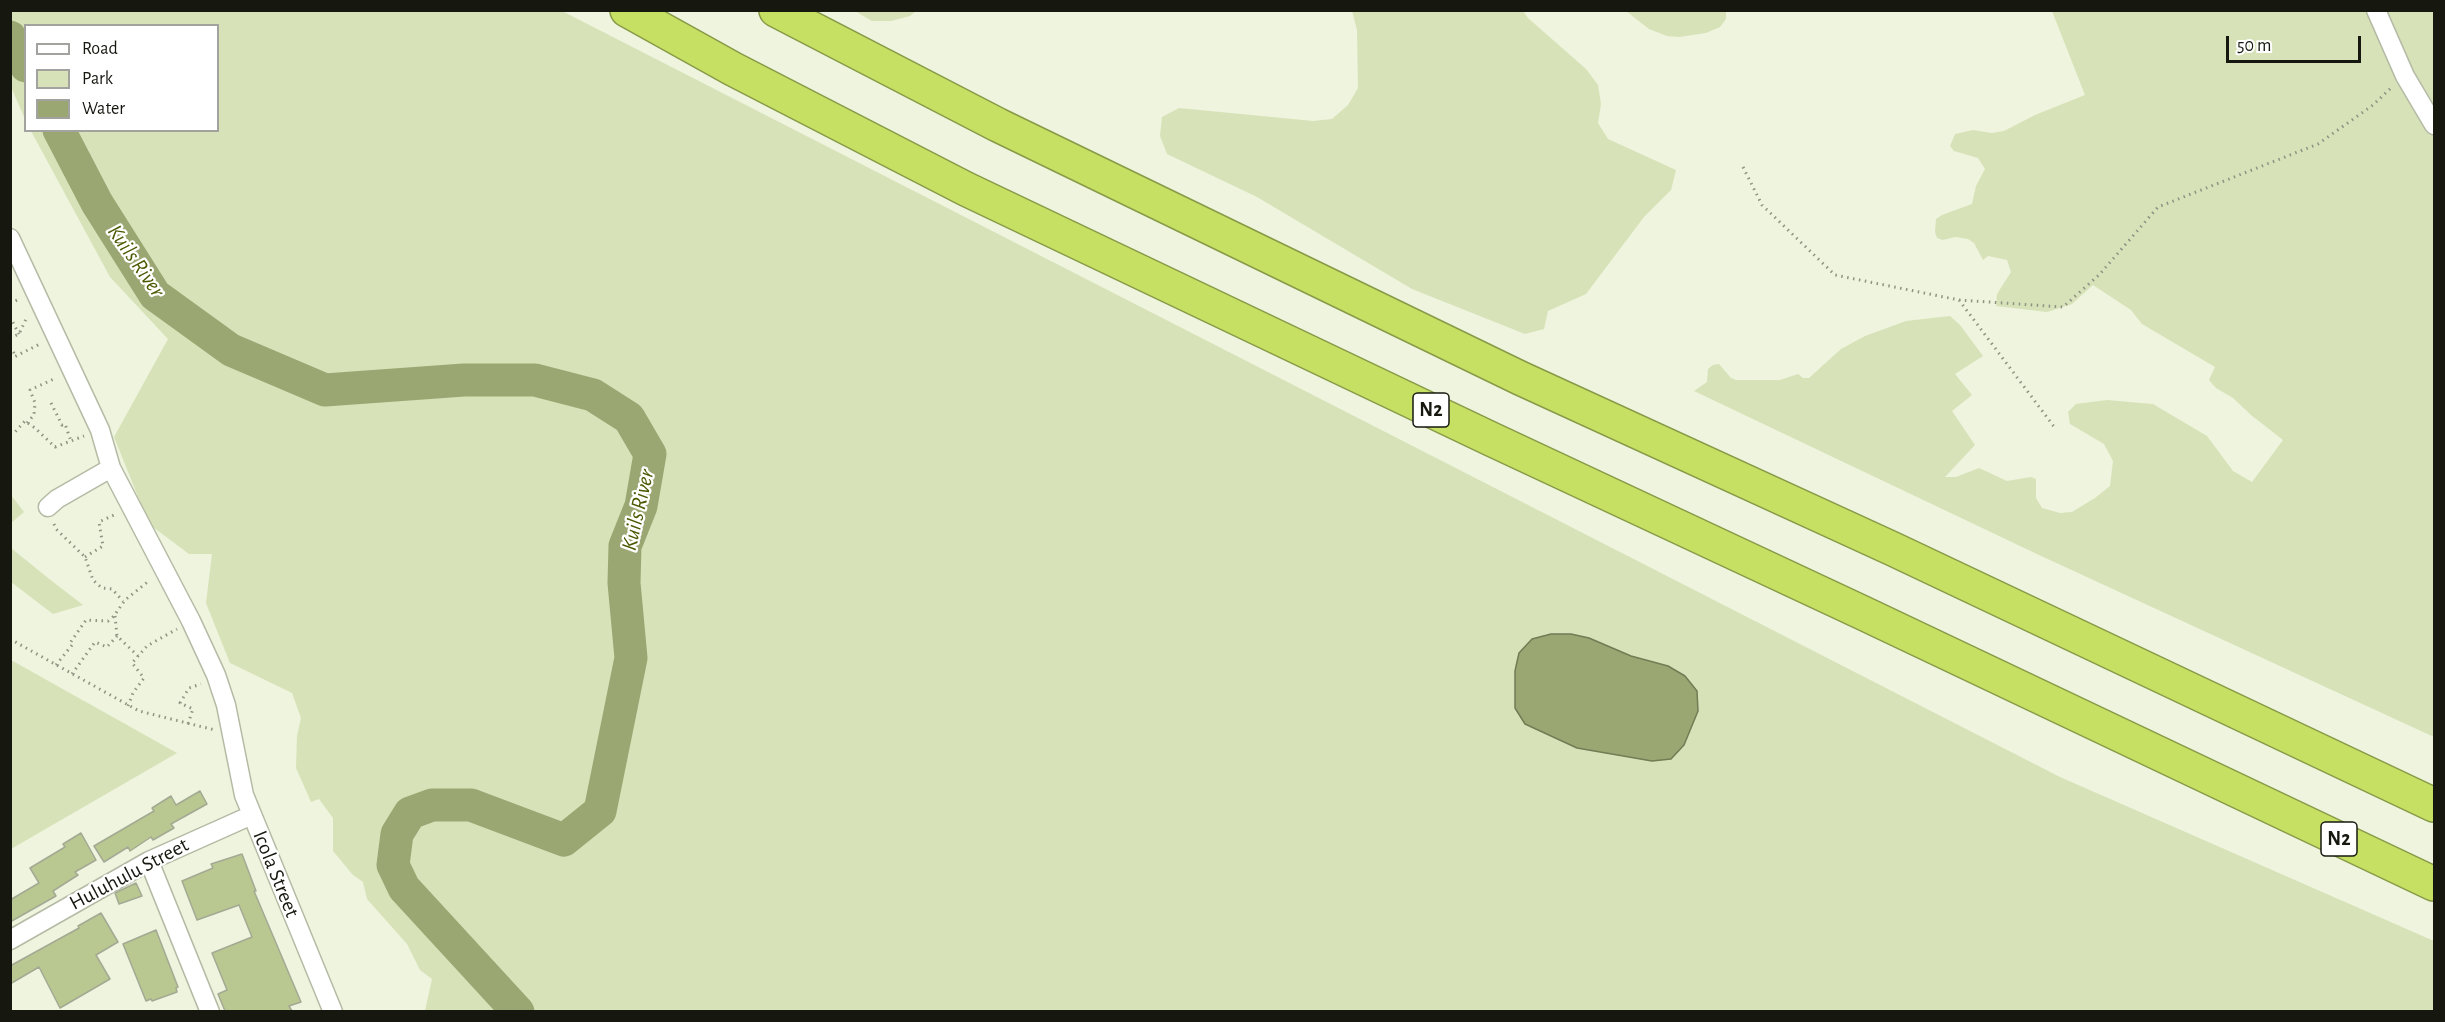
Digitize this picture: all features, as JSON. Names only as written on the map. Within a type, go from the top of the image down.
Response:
[{"type":"highway","name":"N2","points":[[627,10],[733,69],[966,189],[2434,884]]},
{"type":"highway","points":[[776,10],[998,125],[1520,378],[1893,549],[2434,806]]},
{"type":"highway","points":[[2270,728],[2434,791]]},
{"type":"highway","points":[[2243,794],[2298,835],[2434,903]]},
{"type":"street","points":[[2376,10],[2405,76],[2434,125]]},
{"type":"street","name":"Icola Street","points":[[10,238],[100,430],[111,468],[191,621],[216,675],[226,705],[244,795],[333,1011]]},
{"type":"street","points":[[48,507],[57,499],[111,468]]},
{"type":"street","name":"Huluhulu Street","points":[[10,940],[149,861],[252,815]]},
{"type":"street","points":[[149,861],[210,1011]]},
{"type":"path","points":[[1743,167],[1762,206],[1835,275],[1959,300],[2063,307],[2099,275],[2158,207],[2318,144],[2373,105],[2405,76]]},
{"type":"path","points":[[1959,300],[2055,428]]},
{"type":"path","points":[[10,338],[19,334],[27,317],[45,310]]},
{"type":"path","points":[[10,317],[19,334]]},
{"type":"path","points":[[10,359],[57,336]]},
{"type":"path","points":[[10,347],[16,356]]},
{"type":"path","points":[[10,430],[15,432],[34,415],[34,403],[30,390],[44,385],[71,366]]},
{"type":"path","points":[[51,403],[62,425],[65,424],[71,441]]},
{"type":"path","points":[[27,423],[55,447],[100,430]]},
{"type":"path","points":[[48,507],[56,529],[85,557],[93,580],[102,588],[112,589],[123,601]]},
{"type":"path","points":[[85,557],[104,546],[99,522],[132,508]]},
{"type":"path","points":[[56,665],[72,645],[70,643],[86,620],[108,621],[123,601],[164,571]]},
{"type":"path","points":[[114,616],[117,636],[138,656]]},
{"type":"path","points":[[128,706],[133,693],[144,678],[132,663],[147,646],[191,621]]},
{"type":"path","points":[[72,674],[95,642],[108,647],[117,636]]},
{"type":"path","points":[[10,639],[128,706],[151,715],[231,732]]},
{"type":"path","points":[[188,724],[193,709],[180,703],[186,692],[216,675]]},
{"type":"green space","points":[[10,11],[562,11],[2060,777],[2434,941],[2434,1011],[425,1011],[432,979],[420,970],[407,944],[367,899],[363,882],[353,875],[333,851],[333,818],[319,799],[311,802],[296,768],[297,736],[301,718],[292,693],[230,663],[206,603],[212,554],[189,554],[149,524],[114,437],[168,339],[110,277],[32,132],[219,132],[219,24],[24,24],[24,117],[11,87]],"holes":[[[1551,634],[1571,634],[1589,638],[1631,656],[1668,666],[1685,676],[1515,671],[1519,653],[1532,639]]]},
{"type":"green space","points":[[855,11],[916,11],[910,16],[891,21],[872,21]]},
{"type":"green space","points":[[1352,11],[1523,11],[1586,69],[1598,85],[1601,104],[1598,123],[1608,139],[1676,170],[1671,190],[1644,217],[1586,294],[1548,311],[1544,329],[1525,334],[1412,289],[1257,197],[1167,154],[1160,136],[1162,117],[1179,108],[1313,121],[1332,119],[1348,105],[1358,88],[1357,30]]},
{"type":"green space","points":[[1626,11],[1726,11],[1726,19],[1720,27],[1706,33],[1679,37],[1667,36],[1649,29]]},
{"type":"green space","points":[[2052,11],[2434,11],[2434,737],[2039,555],[1694,391],[1707,382],[1708,369],[1719,364],[1731,378],[1736,380],[1780,380],[1798,374],[1803,378],[1809,378],[1841,349],[1865,336],[1906,321],[1950,316],[1960,325],[1983,356],[1955,374],[1972,395],[1952,411],[1975,445],[1945,477],[1956,477],[1979,468],[2007,481],[2031,477],[2036,479],[2036,498],[2042,508],[2060,513],[2072,512],[2110,486],[2113,461],[2104,444],[2070,424],[2068,412],[2076,404],[2107,400],[2153,404],[2207,436],[2233,471],[2252,482],[2283,440],[2233,398],[2216,388],[2209,380],[2215,367],[2142,324],[2131,310],[2093,285],[2072,304],[2047,312],[1996,306],[1997,294],[2011,272],[2007,260],[1988,256],[1983,260],[1974,243],[1968,239],[1955,237],[1943,240],[1937,238],[1936,219],[1972,204],[1976,186],[1985,169],[1978,158],[1954,151],[1950,146],[1955,134],[1973,130],[1992,133],[2004,131],[2035,115],[2085,95]]},
{"type":"green space","points":[[11,495],[24,512],[10,523]]},
{"type":"green space","points":[[11,548],[83,605],[53,614],[11,582]]},
{"type":"green space","points":[[11,660],[177,753],[11,849]]},
{"type":"water","points":[[1551,634],[1571,634],[1589,638],[1631,656],[1668,666],[1685,676],[1697,691],[1698,711],[1684,745],[1671,759],[1652,761],[1577,748],[1525,724],[1515,708],[1515,671],[1519,653],[1532,639]]},
{"type":"building","points":[[200,791],[207,804],[171,824],[174,828],[153,840],[151,837],[130,851],[128,847],[104,862],[94,846],[154,811],[152,808],[171,796],[176,805]]},
{"type":"building","points":[[81,833],[96,860],[75,872],[78,875],[53,891],[56,896],[10,922],[10,900],[39,883],[30,868],[65,847],[63,844]]},
{"type":"building","points":[[242,854],[256,891],[254,891],[301,1002],[289,1006],[292,1011],[225,1011],[218,994],[227,990],[212,953],[252,937],[239,905],[197,920],[182,881],[213,868],[211,864]]},
{"type":"building","points":[[136,883],[142,896],[119,904],[115,893]]},
{"type":"building","points":[[101,913],[118,942],[96,955],[110,979],[60,1008],[39,967],[10,984],[10,966],[79,928],[78,926]]},
{"type":"building","points":[[156,930],[178,987],[177,992],[146,1001],[123,944]]},
{"type":"waterway","name":"Kuils River","points":[[10,37],[24,62]]},
{"type":"waterway","name":"Kuils River","points":[[60,132],[97,203],[155,295],[231,350],[325,390],[464,380],[535,380],[593,395],[629,418],[650,454],[641,506],[625,546],[624,583],[631,658],[600,811],[564,840],[471,805],[432,805],[410,813],[397,834],[393,865],[404,888],[518,1012]]}]
